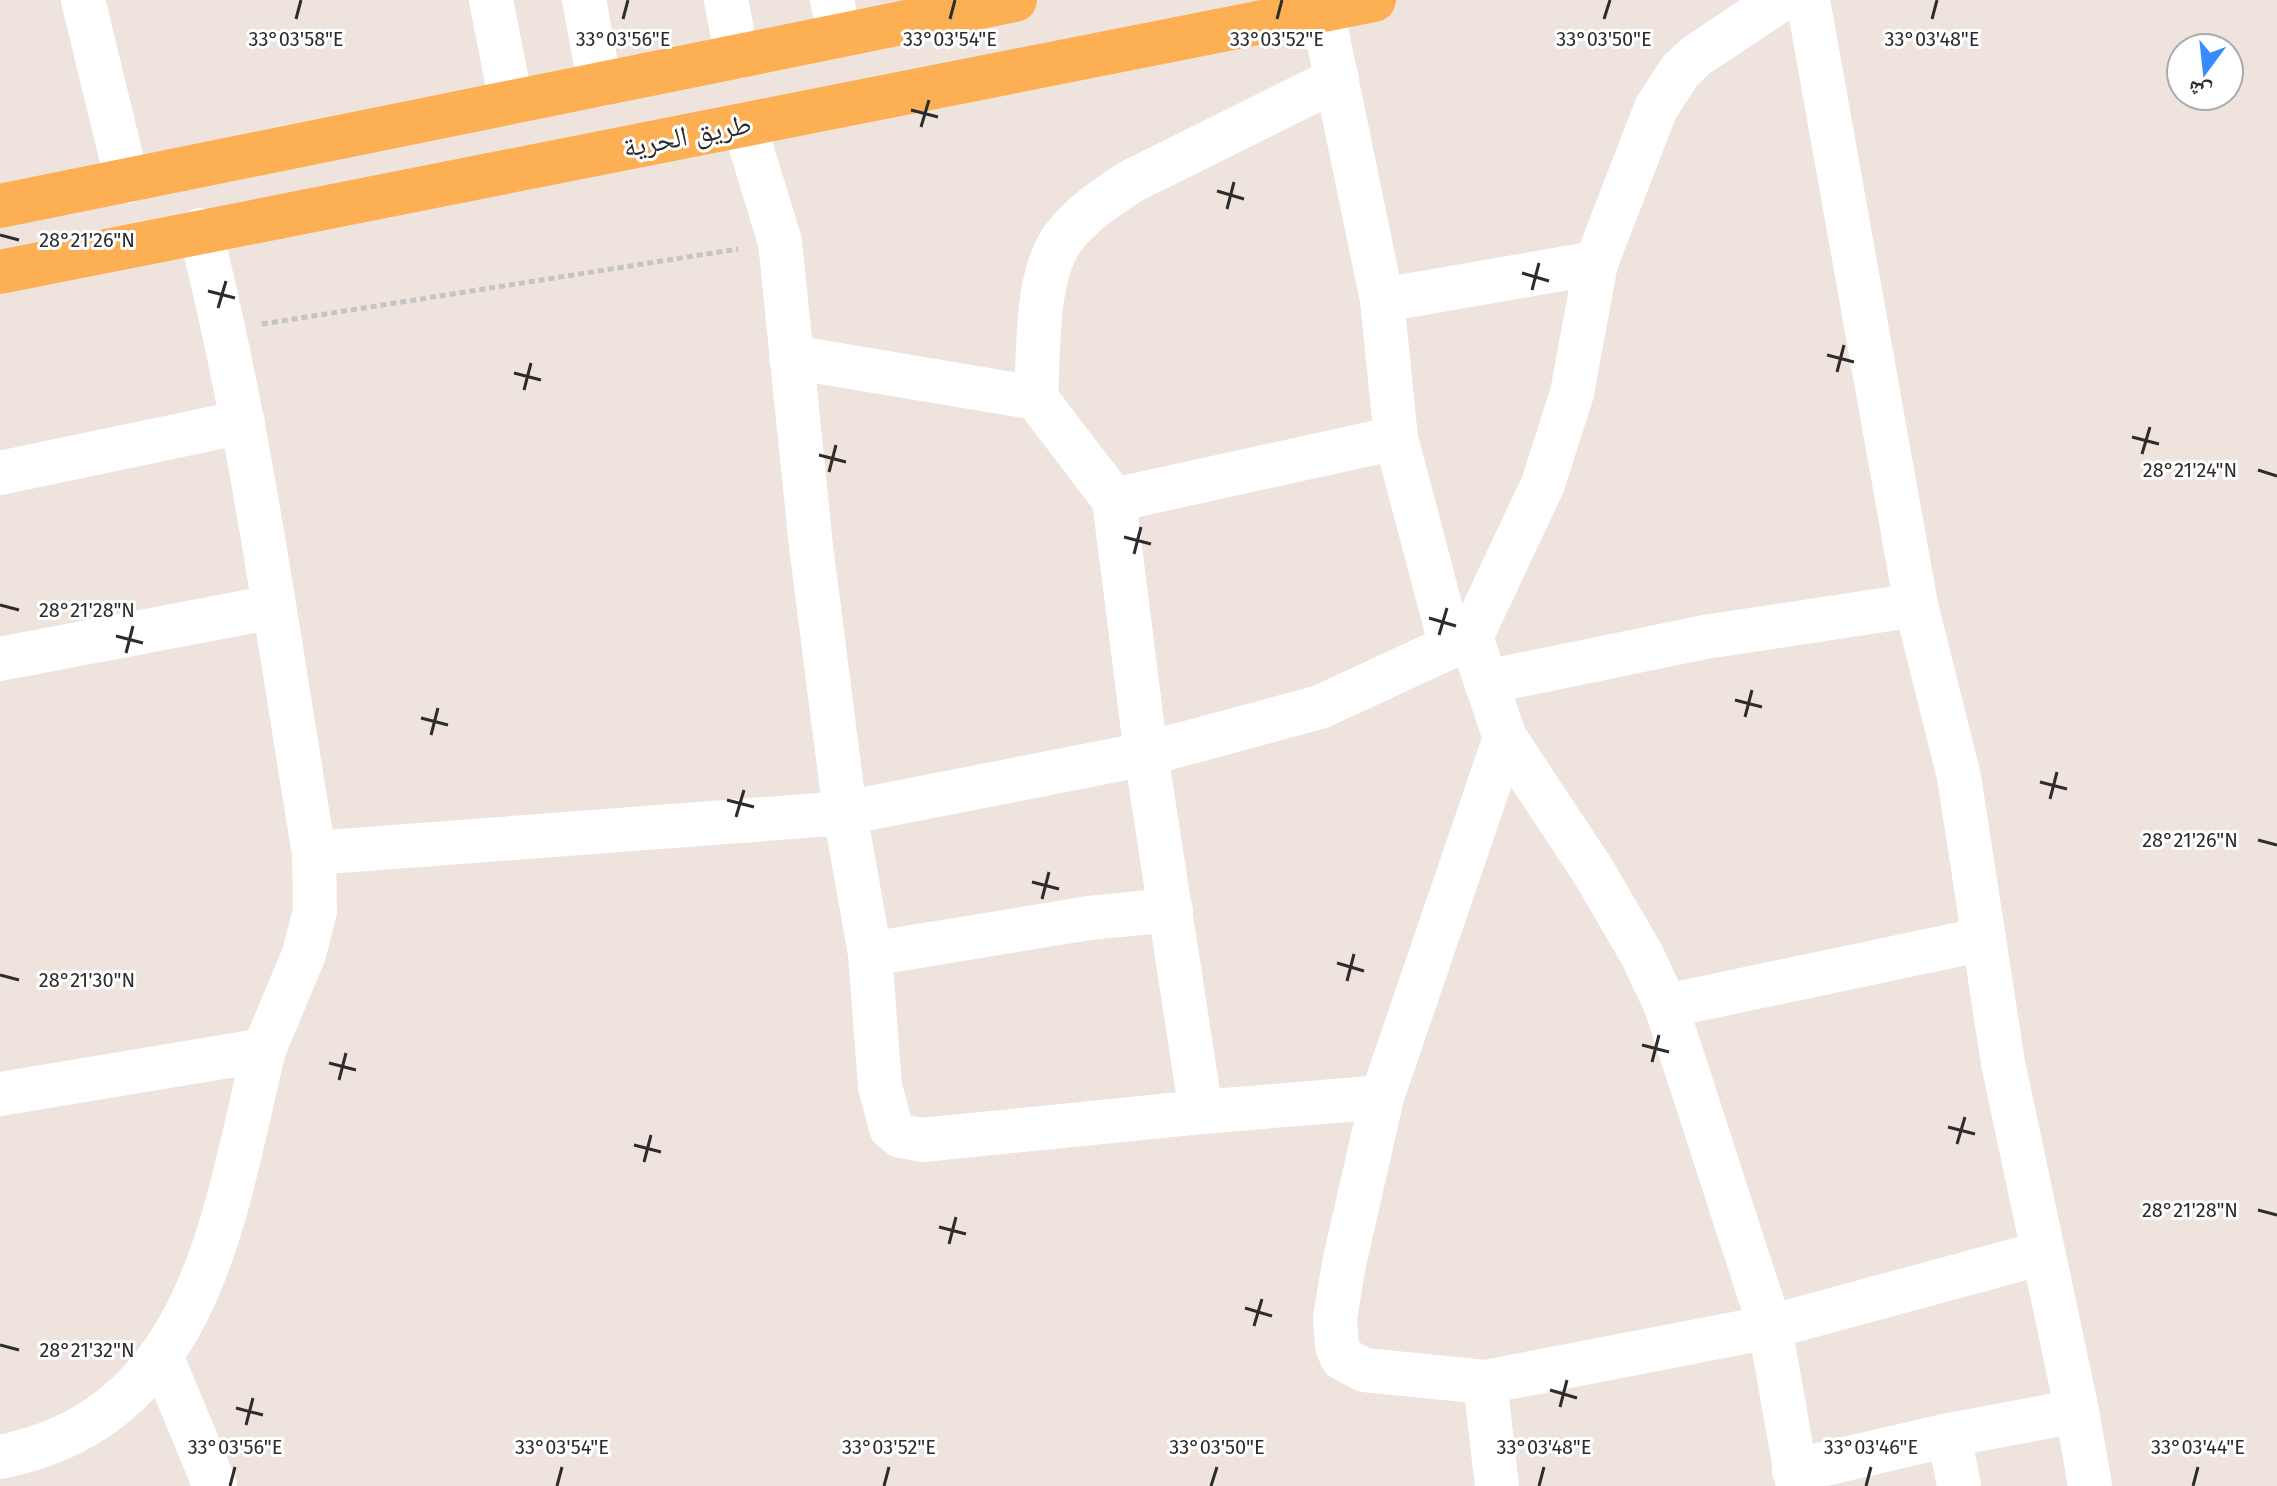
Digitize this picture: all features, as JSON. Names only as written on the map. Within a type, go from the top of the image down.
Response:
[{"type":"main road","points":[[0,206],[737,57],[836,18],[1015,0]]},
{"type":"main road","name":"طريق الحرية","points":[[0,272],[1374,0]]},
{"type":"street","points":[[83,0],[127,181]]},
{"type":"street","points":[[491,0],[511,102]]},
{"type":"street","points":[[584,0],[600,85]]},
{"type":"street","points":[[726,0],[737,57]]},
{"type":"street","points":[[314,853],[845,813],[1146,754],[1320,707],[1461,642],[1543,484],[1572,393],[1596,263],[1647,127],[1666,89],[1696,56],[1780,0]]},
{"type":"street","points":[[1808,0],[1916,605],[1959,777],[2003,1063],[2090,1486]]},
{"type":"street","points":[[1322,10],[1382,300],[1396,438],[1461,642],[1486,682],[1505,738],[1593,871],[1642,955],[1666,1006],[1770,1327],[1796,1478],[1949,1435],[2077,1411]]},
{"type":"street","points":[[1201,1112],[1146,754],[1114,500],[1036,398],[1042,306],[1050,261],[1063,239],[1082,217],[1130,182],[1337,79]]},
{"type":"street","points":[[744,124],[780,242],[845,813],[870,954],[880,1086],[891,1128],[901,1136],[922,1140],[1382,1097]]},
{"type":"street","points":[[0,1457],[29,1452],[69,1435],[99,1417],[123,1400],[162,1358],[189,1310],[215,1249],[264,1050],[304,954],[315,911],[314,853],[243,422],[226,330],[200,230]]},
{"type":"street","points":[[1382,300],[1596,263]]},
{"type":"street","points":[[791,357],[1036,398]]},
{"type":"street","points":[[0,473],[243,422]]},
{"type":"street","points":[[1114,500],[1396,438]]},
{"type":"street","points":[[1486,682],[1705,637],[1916,605]]},
{"type":"street","points":[[0,659],[273,607]]},
{"type":"street","points":[[1505,738],[1382,1097],[1344,1264],[1335,1318],[1337,1346],[1342,1358],[1364,1370],[1485,1382],[1770,1327],[2042,1253]]},
{"type":"street","points":[[870,954],[1089,918],[1171,910]]},
{"type":"street","points":[[1666,1006],[1984,939]]},
{"type":"street","points":[[0,1094],[264,1050]]},
{"type":"street","points":[[162,1358],[215,1486]]},
{"type":"street","points":[[1485,1382],[1497,1486]]},
{"type":"street","points":[[1949,1435],[1959,1486]]},
{"type":"path","points":[[226,330],[780,242]]}]
